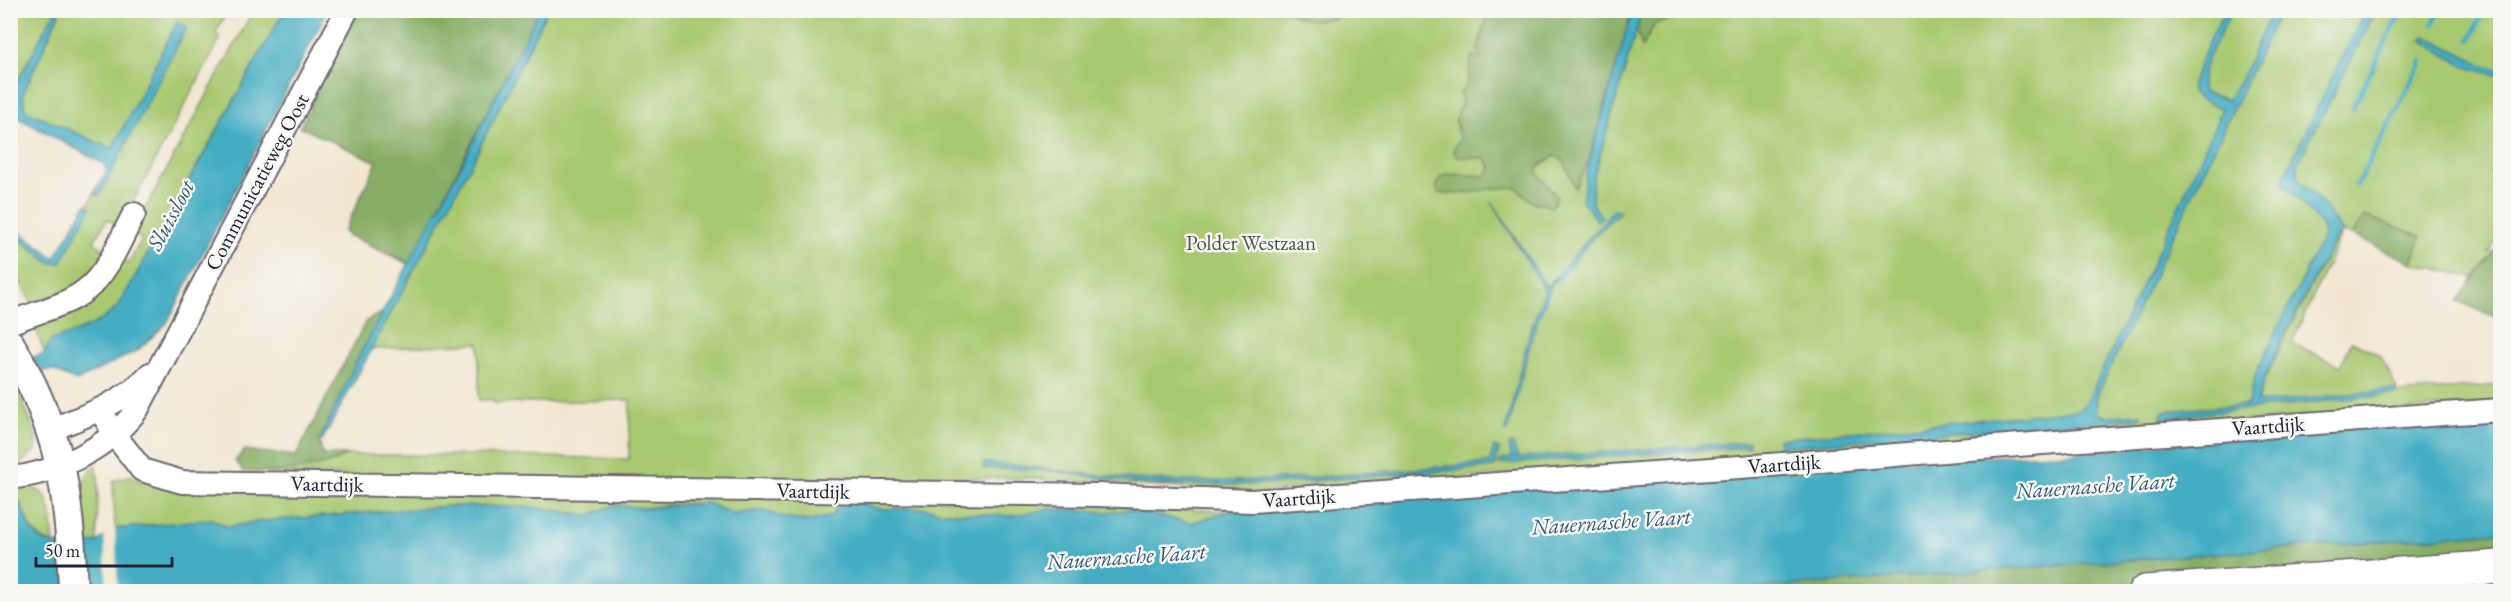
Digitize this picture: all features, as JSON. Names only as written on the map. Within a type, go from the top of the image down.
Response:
[{"type":"highway","points":[[2145,591],[2500,567]]},
{"type":"main road","points":[[18,358],[52,429],[62,465],[71,531],[73,591]]},
{"type":"street","name":"Communicatieweg Oost","points":[[62,465],[114,434],[137,410],[156,378],[166,354],[347,10]]},
{"type":"street","points":[[10,323],[64,302],[86,290],[98,278],[134,214]]},
{"type":"street","name":"Communicatieweg Oost","points":[[52,429],[101,410],[132,391],[166,354]]},
{"type":"street","name":"Vaartdijk","points":[[101,410],[114,434],[142,470],[182,482],[1074,494],[1252,501],[1783,465],[2080,440],[2500,410]]},
{"type":"street","points":[[10,478],[62,465]]},
{"type":"green space","name":"Polder Westzaan","points":[[365,10],[2367,11],[2287,171],[2332,223],[2247,405],[2164,411],[2161,418],[2396,393],[2500,385],[2500,403],[1255,493],[1027,478],[545,483],[267,473],[331,463],[347,455],[629,459],[630,400],[494,403],[493,400],[479,400],[479,343],[362,350],[409,264],[368,245],[382,163]],"holes":[[[2086,416],[2141,418],[1779,447]],[[1748,442],[1748,447],[1501,460]],[[1497,460],[1495,467],[1274,484],[1215,485],[1152,485],[1041,470],[983,468],[985,463],[1131,479],[1237,481],[1321,477],[1490,463]]]},
{"type":"green space","points":[[11,11],[55,11],[11,93]]},
{"type":"green space","points":[[58,11],[236,11],[233,17],[225,15],[216,33],[220,39],[120,226],[107,219],[94,242],[107,252],[78,285],[36,303],[30,301],[11,264],[10,232],[50,263],[61,263],[90,206],[88,205],[94,194],[99,196],[141,114],[112,149],[25,110],[23,94],[59,14]]},
{"type":"green space","points":[[253,11],[284,11],[119,305],[96,323],[50,341],[45,354],[34,324],[120,258],[129,263],[142,239],[132,233]]},
{"type":"green space","points":[[358,11],[539,11],[410,263],[347,235],[344,231],[377,162],[300,127]]},
{"type":"green space","points":[[1288,11],[1354,11],[1329,19],[1312,20]]},
{"type":"green space","points":[[1489,11],[1632,11],[1589,160],[1575,188],[1564,161],[1555,156],[1538,166],[1537,172],[1557,197],[1552,207],[1532,202],[1517,188],[1449,194],[1439,193],[1436,187],[1441,177],[1446,174],[1485,176],[1491,168],[1485,158],[1457,157],[1453,150],[1460,139],[1455,121],[1462,104],[1460,93],[1467,84],[1472,55],[1481,59],[1477,50]]},
{"type":"green space","points":[[1642,11],[1704,11],[1655,24],[1642,47],[1637,31]]},
{"type":"green space","points":[[2376,11],[2500,11],[2500,153],[2490,173],[2500,159],[2500,236],[2488,252],[2496,250],[2474,278],[2412,263],[2421,236],[2365,216],[2352,235],[2342,232],[2326,208],[2298,178],[2298,163]]},
{"type":"green space","points":[[2365,216],[2421,236],[2412,263],[2352,235]]},
{"type":"green space","points":[[2342,232],[2292,343],[2340,366],[2352,341],[2381,356],[2397,389],[2257,404],[2262,384],[2334,241]]},
{"type":"green space","points":[[2500,249],[2500,319],[2457,301],[2496,250]]},
{"type":"green space","points":[[383,312],[319,441],[323,455],[347,455],[297,470],[244,472],[235,461],[245,450],[296,456],[366,321]]},
{"type":"green space","points":[[10,371],[36,435],[36,449],[18,466],[10,468]]},
{"type":"green space","points":[[96,465],[98,479],[97,542],[87,544],[82,513],[82,491],[84,481]]},
{"type":"green space","points":[[132,475],[137,480],[160,486],[833,495],[1229,511],[1191,523],[1131,510],[1106,512],[1064,509],[1011,516],[943,512],[924,508],[881,509],[855,502],[832,516],[811,521],[788,519],[761,510],[734,514],[706,503],[683,503],[645,508],[615,505],[588,515],[533,507],[450,506],[262,521],[228,527],[211,519],[115,529],[113,481]]},
{"type":"green space","points":[[11,486],[25,486],[42,494],[50,510],[54,544],[36,534],[21,504],[11,503]]},
{"type":"green space","points":[[2500,532],[2500,556],[2011,592],[1704,592]]},
{"type":"green space","points":[[2500,573],[2500,591],[2361,592]]},
{"type":"water","points":[[539,10],[547,11],[473,161],[322,441],[319,441],[358,358],[464,160]]},
{"type":"water","points":[[55,11],[59,14],[23,94],[25,110],[112,149],[177,22],[187,27],[99,196],[93,193],[106,172],[104,164],[11,114],[11,93]]},
{"type":"water","name":"Sluissloot","points":[[284,11],[327,11],[167,323],[137,351],[76,381],[53,370],[38,372],[31,358],[44,354],[50,341],[96,323],[119,305]]},
{"type":"water","points":[[1632,11],[1642,11],[1593,179],[1592,204],[1602,217],[1597,221],[1582,200],[1586,173]]},
{"type":"water","points":[[2225,11],[2232,11],[2207,63],[2202,84],[2203,92],[2227,100],[2240,81],[2272,11],[2280,11],[2097,396],[2097,413],[2105,416],[2141,414],[2141,418],[1778,447],[1779,439],[2079,410],[2088,400],[2222,109],[2199,99],[2190,89],[2209,40]]},
{"type":"water","points":[[2365,11],[2376,11],[2298,163],[2298,178],[2326,208],[2342,232],[2325,257],[2281,342],[2267,372],[2257,403],[2397,389],[2396,394],[2160,418],[2163,411],[2247,405],[2256,373],[2324,234],[2321,225],[2284,183],[2284,176]]},
{"type":"water","points":[[2425,36],[2482,64],[2500,70],[2500,76],[2466,67],[2421,40]]},
{"type":"water","points":[[1492,202],[1547,287],[1614,209],[1620,211],[1593,237],[1562,277],[1553,282],[1533,333],[1508,431],[1505,431],[1530,331],[1545,291]]},
{"type":"water","points":[[86,204],[91,207],[61,263],[50,263],[11,232],[11,225],[55,258]]},
{"type":"water","name":"Nauernasche Vaart","points":[[2500,417],[2500,532],[1704,592],[11,591],[10,503],[21,504],[30,529],[43,541],[54,544],[97,542],[115,529],[211,519],[228,527],[262,521],[450,506],[533,507],[588,515],[615,505],[645,508],[706,503],[734,514],[761,510],[788,519],[811,521],[832,516],[836,508],[855,502],[881,509],[924,508],[943,512],[1011,516],[1050,509],[1106,512],[1131,510],[1191,523],[1229,511],[1868,462],[2077,453],[2278,433]]},
{"type":"water","points":[[1749,442],[1748,447],[1499,464],[1501,460],[1512,458],[1509,446],[1513,444],[1518,458]]},
{"type":"water","points":[[1494,447],[1499,449],[1495,467],[1274,484],[1152,485],[1041,470],[983,468],[984,463],[1005,464],[1152,480],[1236,481],[1489,463]]},
{"type":"pier","points":[[115,526],[118,591],[107,591],[104,534]]},
{"type":"waterway","points":[[2352,109],[2402,10]]},
{"type":"waterway","points":[[2433,24],[2440,10]]},
{"type":"waterway","points":[[2470,40],[2484,10]]},
{"type":"waterway","points":[[2357,185],[2422,61]]}]
